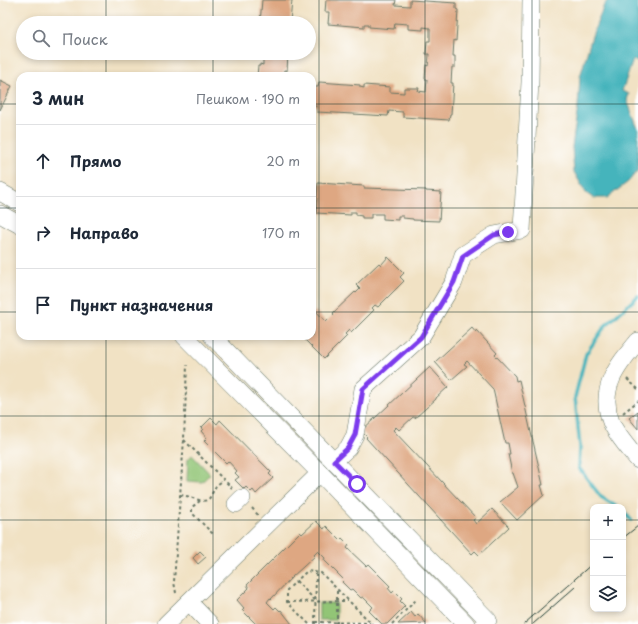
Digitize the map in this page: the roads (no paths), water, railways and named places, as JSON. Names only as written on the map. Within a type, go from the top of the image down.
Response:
[{"type":"street","points":[[334,461],[348,448],[355,435],[363,389],[421,337],[454,282],[463,256],[494,235],[522,230],[530,82],[531,0]]},
{"type":"street","points":[[0,192],[16,201]]},
{"type":"street","points":[[0,214],[16,223]]},
{"type":"street","points":[[188,340],[320,473],[466,624]]},
{"type":"street","points":[[216,340],[488,620],[484,624]]},
{"type":"street","points":[[638,341],[613,374],[606,392],[607,408],[611,422],[638,460]]},
{"type":"street","points":[[166,624],[182,600],[230,553],[320,473]]},
{"type":"street","points":[[182,600],[210,624]]},
{"type":"water","points":[[608,0],[638,0],[638,62],[633,60],[622,91],[629,94],[627,100],[638,129],[638,170],[628,182],[607,198],[593,198],[586,193],[574,172],[572,147],[578,107],[580,77],[592,36],[604,5]]},
{"type":"waterway","points":[[612,504],[601,497],[579,468],[580,447],[575,397],[586,354],[605,326],[638,296]]},
{"type":"waterway","points":[[626,514],[631,520]]},
{"type":"tram line","points":[[626,536],[638,526]]},
{"type":"tram line","points":[[524,624],[590,566]]},
{"type":"tram line","points":[[533,624],[575,587]]}]
